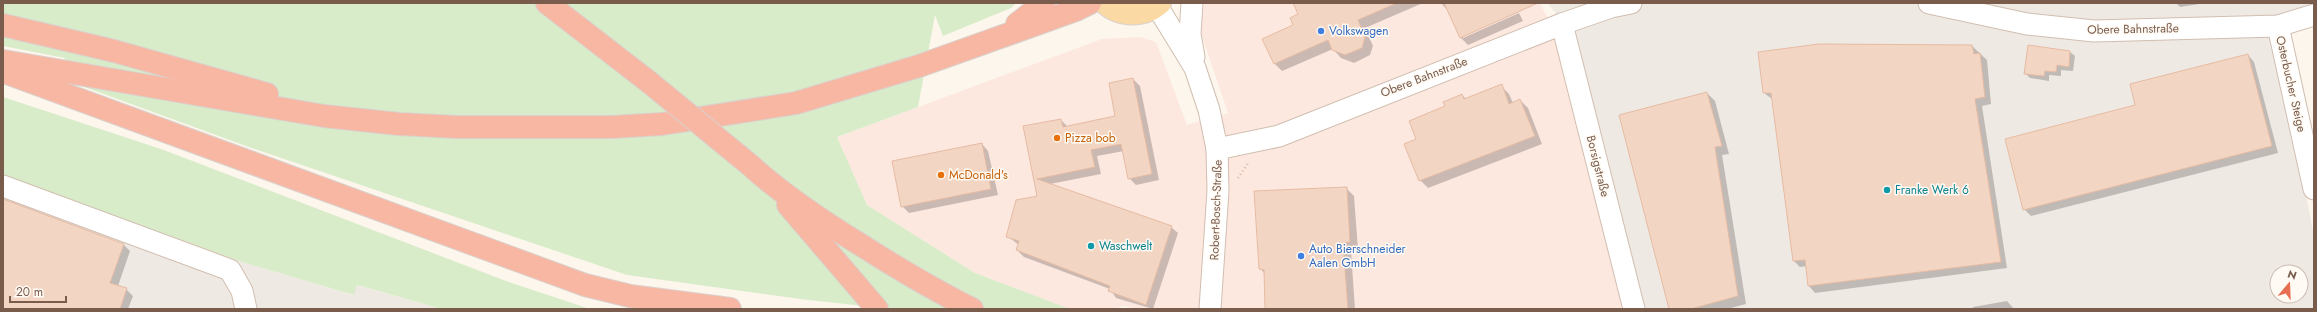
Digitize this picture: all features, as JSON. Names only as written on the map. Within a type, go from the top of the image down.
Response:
[{"type":"highway","points":[[547,3],[649,82],[771,184],[824,222],[893,265],[972,309]]},
{"type":"highway","points":[[557,3],[598,41]]},
{"type":"highway","points":[[974,48],[1013,26],[1044,3]]},
{"type":"highway","points":[[3,61],[264,107],[399,124],[457,127],[612,127],[707,118],[796,103],[974,48],[1076,10],[1090,3]]},
{"type":"highway","points":[[3,25],[114,51],[218,82],[399,124]]},
{"type":"highway","points":[[3,71],[585,285],[630,296],[730,309]]},
{"type":"highway","points":[[771,184],[877,309]]},
{"type":"main road","points":[[1105,3],[1120,12],[1133,14],[1146,12],[1159,4]]},
{"type":"street","points":[[1192,3],[1190,34],[1196,68]]},
{"type":"street","name":"Obere Bahnstraße","points":[[1217,149],[1279,136],[1562,24],[1631,3]]},
{"type":"street","name":"Obere Bahnstraße","points":[[1929,3],[2028,24],[2094,31],[2278,26],[2314,15]]},
{"type":"street","name":"Robert-Bosch-Straße","points":[[1159,4],[1196,68],[1210,116],[1217,149],[1218,191],[1210,309]]},
{"type":"street","name":"Borsigstraße","points":[[1562,24],[1634,309]]},
{"type":"street","name":"Osterbucher Steige","points":[[2278,26],[2314,189]]},
{"type":"street","points":[[3,186],[230,270],[242,290],[246,309]]},
{"type":"shaded area","points":[[1204,3],[1540,3],[1559,41],[1629,309],[1138,309],[1124,306],[1113,309],[1070,309],[975,273],[867,205],[837,137],[1102,39],[1140,37],[1156,42],[1187,125],[1228,113],[1200,30]]},
{"type":"shaded area","points":[[1547,3],[2314,3],[2314,10],[2273,22],[2314,237],[2314,309],[1642,309],[1574,33]]},
{"type":"shaded area","points":[[3,176],[243,262],[353,295],[356,285],[442,309],[3,309]]},
{"type":"green space","points":[[3,3],[1016,3],[1011,8],[943,36],[935,15],[918,107],[837,137],[867,205],[975,273],[1070,309],[893,309],[808,300],[627,275],[246,146],[60,78],[65,58],[3,46]]},
{"type":"green space","points":[[3,97],[161,149],[506,281],[590,309],[442,309],[357,285],[354,295],[242,262],[3,176]]},
{"type":"building","name":"Volkswagen","points":[[1293,3],[1397,3],[1358,20],[1365,37],[1362,48],[1345,55],[1332,50],[1328,40],[1274,64],[1262,39],[1293,25],[1290,18],[1298,14]]},
{"type":"building","points":[[1444,3],[1538,3],[1460,38]]},
{"type":"building","name":"Franke Werk 6","points":[[1819,44],[1972,45],[1974,54],[1980,53],[1985,97],[1975,99],[2001,262],[1808,286],[1805,260],[1793,261],[1771,93],[1763,93],[1758,52]]},
{"type":"building","points":[[2028,45],[2070,51],[2069,67],[2057,65],[2056,72],[2045,71],[2044,76],[2024,74]]},
{"type":"building","points":[[2248,54],[2272,146],[2023,210],[2005,139],[2135,105],[2130,84]]},
{"type":"building","name":"Waschwelt","points":[[1133,78],[1152,174],[1128,179],[1121,144],[1091,150],[1095,167],[1037,179],[1172,226],[1146,305],[1108,291],[1110,286],[1016,250],[1019,241],[1006,237],[1016,200],[1037,196],[1023,126],[1061,119],[1063,127],[1115,116],[1109,83]]},
{"type":"building","points":[[1502,84],[1509,104],[1520,99],[1535,136],[1419,181],[1404,144],[1416,139],[1409,121],[1445,106],[1443,102],[1462,94],[1464,99]]},
{"type":"building","points":[[1707,92],[1722,146],[1715,147],[1738,296],[1691,309],[1669,309],[1619,115]]},
{"type":"building","points":[[982,143],[991,189],[901,207],[892,161]]},
{"type":"building","name":"Auto Bierschneider Aalen GmbH","points":[[1347,187],[1350,242],[1343,243],[1348,309],[1265,309],[1264,270],[1259,269],[1254,191]]},
{"type":"building","points":[[3,199],[124,244],[110,283],[127,288],[120,309],[3,309]]},
{"type":"place","name":"Volkswagen","points":[[1321,31]]},
{"type":"place","name":"Pizza bob","points":[[1057,138]]},
{"type":"place","name":"McDonald's","points":[[941,175]]},
{"type":"place","name":"Franke Werk 6","points":[[1887,190]]},
{"type":"place","name":"Waschwelt","points":[[1091,246]]},
{"type":"place","name":"Auto Bierschneider Aalen GmbH","points":[[1301,256]]}]
